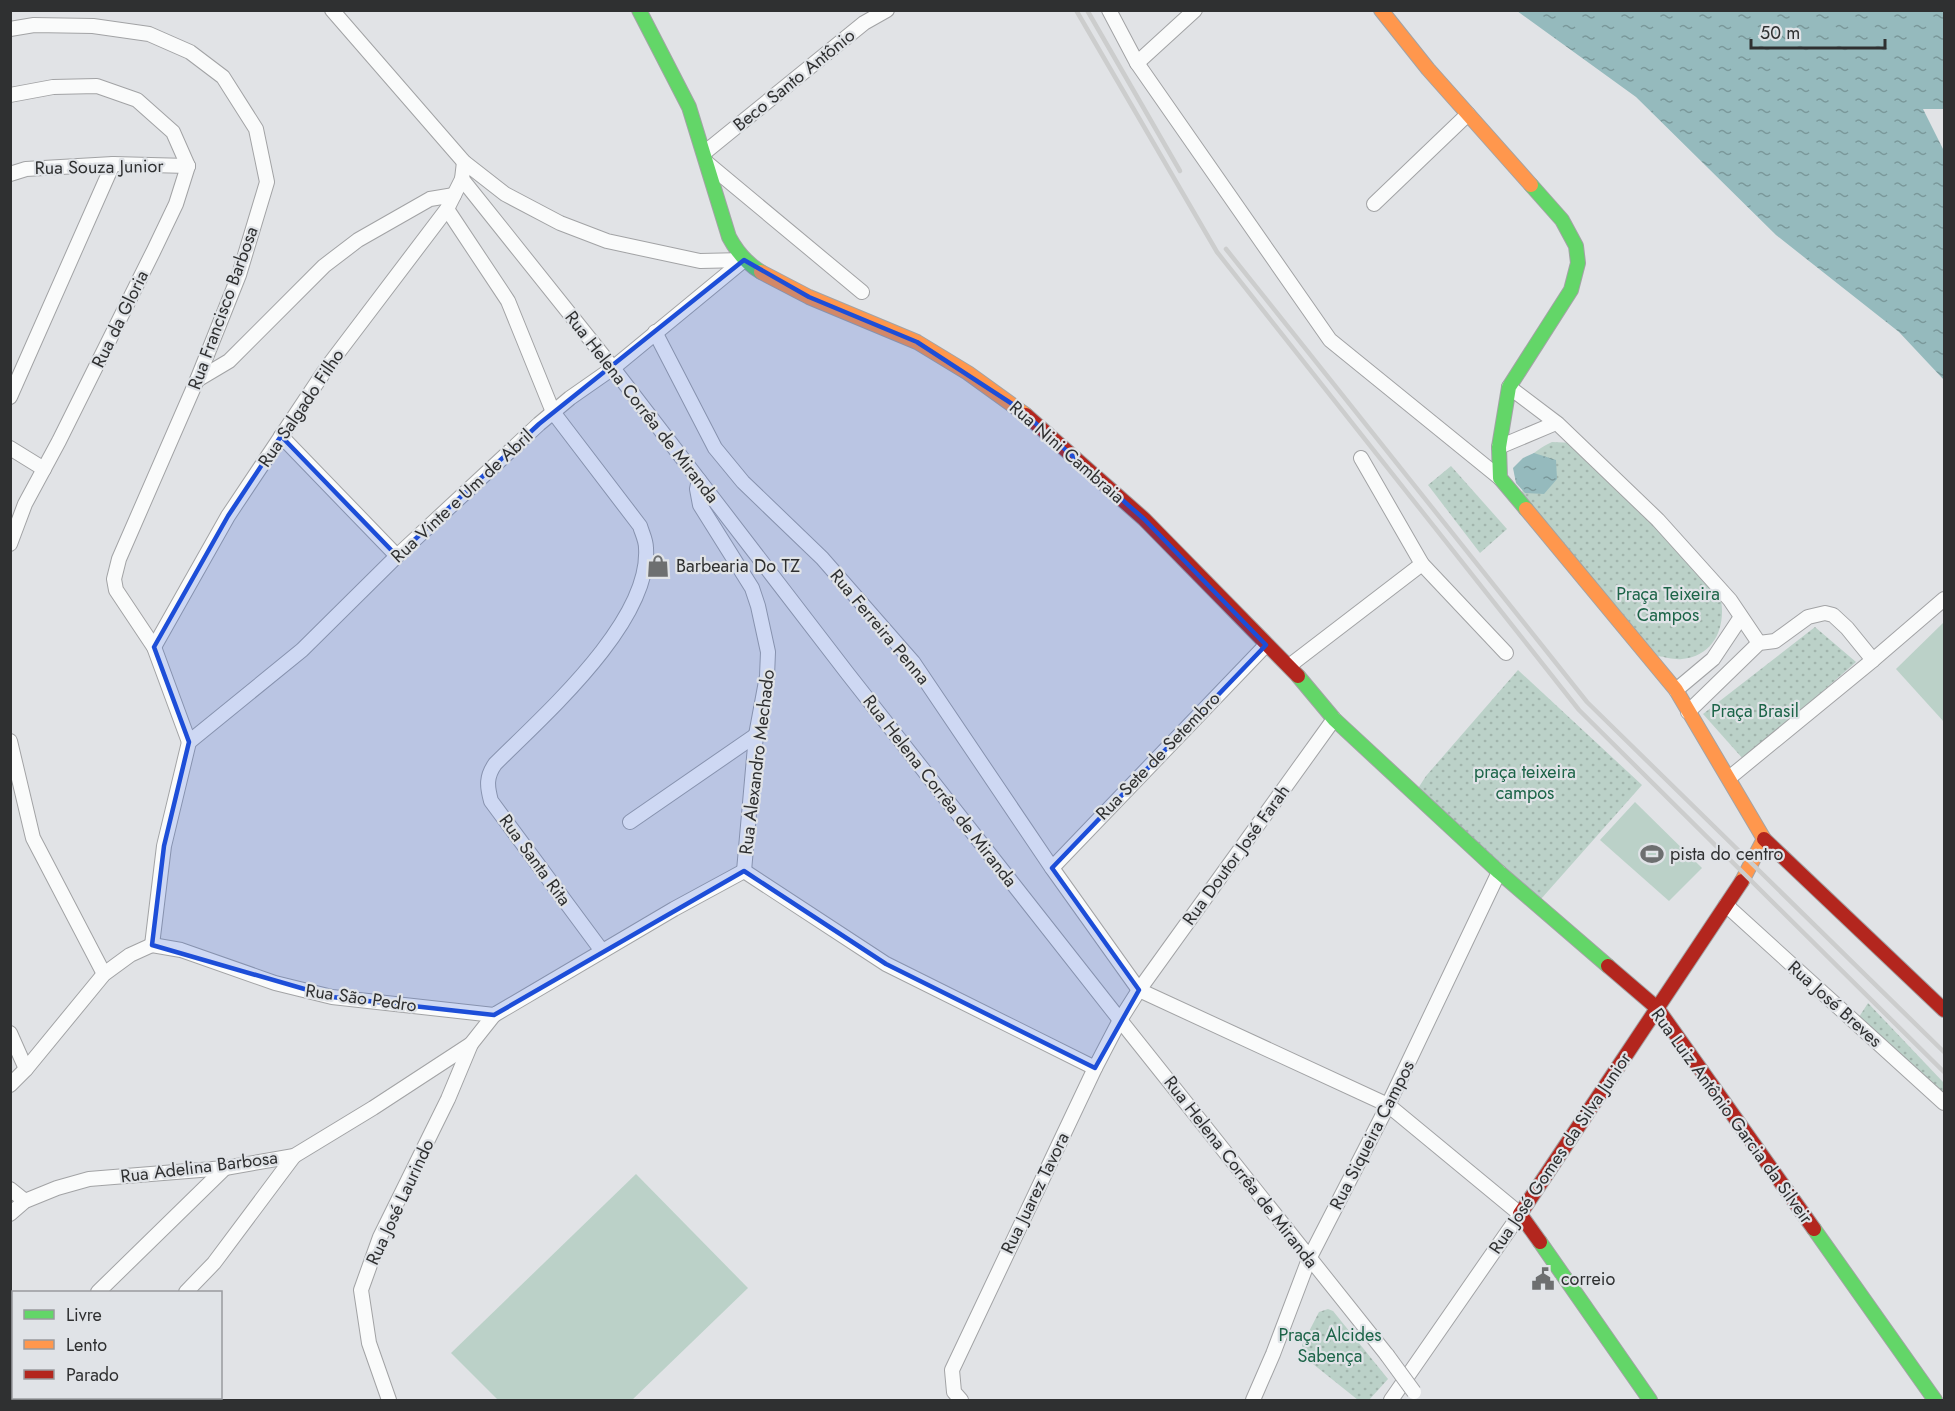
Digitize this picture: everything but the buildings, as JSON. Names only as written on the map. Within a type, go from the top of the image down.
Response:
[{"type":"street","points":[[332,10],[464,162],[505,194],[560,223],[607,241],[700,261],[744,260]]},
{"type":"street","points":[[639,10],[689,107],[729,237],[744,260]]},
{"type":"street","name":"Beco Santo Antônio","points":[[705,158],[864,23],[887,10]]},
{"type":"street","points":[[1109,10],[1137,63],[1330,340],[1500,478],[1676,690],[1764,839],[1944,1010]]},
{"type":"street","points":[[1137,63],[1195,10]]},
{"type":"street","points":[[1381,10],[1468,114],[1562,220],[1576,246],[1578,263],[1571,290],[1509,387],[1499,447],[1500,478]]},
{"type":"street","name":"Rua Francisco Barbosa","points":[[10,29],[34,25],[93,26],[149,34],[190,52],[223,77],[256,129],[267,182],[239,275],[197,380],[115,569],[116,590],[154,647],[189,742]]},
{"type":"street","points":[[10,95],[53,87],[97,86],[137,100],[173,132],[188,166]]},
{"type":"street","points":[[1374,204],[1468,114]]},
{"type":"street","points":[[705,158],[862,292]]},
{"type":"street","name":"Rua Salgado Filho","points":[[154,647],[228,516],[281,436],[328,366],[447,209],[462,179],[464,162]]},
{"type":"street","points":[[10,397],[113,164]]},
{"type":"street","name":"Rua Souza Junior","points":[[10,174],[26,169],[113,164],[188,166]]},
{"type":"street","name":"Rua da Gloria","points":[[10,544],[25,504],[176,204],[188,166]]},
{"type":"street","name":"Rua Helena Corrêa de Miranda","points":[[462,179],[613,368],[848,674],[1387,1355],[1417,1396]]},
{"type":"street","points":[[197,380],[229,361],[324,266],[358,240],[430,199],[454,195]]},
{"type":"street","points":[[447,209],[508,301],[553,412]]},
{"type":"street","name":"Rua Vinte e Um de Abril","points":[[189,742],[302,650],[397,556],[553,412],[613,368],[744,260]]},
{"type":"street","name":"Rua Nini Cambraia","points":[[744,260],[771,278],[809,297],[917,342],[968,373],[1017,407],[1144,519],[1288,666],[1334,719]]},
{"type":"street","name":"Rua Ferreira Penna","points":[[655,332],[715,448],[743,482],[822,558],[914,662],[1052,868],[1139,990]]},
{"type":"street","points":[[1509,387],[1556,423],[1658,520],[1730,600],[1759,643]]},
{"type":"street","name":"Rua Santa Rita","points":[[553,412],[639,526],[646,546],[646,564],[637,594],[622,625],[574,686],[495,764],[488,773],[487,786],[491,801],[602,951]]},
{"type":"street","points":[[1499,447],[1556,423]]},
{"type":"street","points":[[281,436],[397,556]]},
{"type":"street","points":[[10,448],[44,469]]},
{"type":"street","points":[[1361,458],[1422,564],[1506,653]]},
{"type":"street","name":"Rua Alexandro Mechado","points":[[699,480],[697,489],[700,505],[752,588],[757,601],[768,664],[756,735],[744,871]]},
{"type":"street","points":[[1288,666],[1422,564]]},
{"type":"street","points":[[1729,778],[1944,599]]},
{"type":"street","points":[[1688,712],[1759,643],[1775,641],[1808,617],[1825,613],[1833,615],[1847,628],[1873,660]]},
{"type":"street","points":[[1676,690],[1713,659],[1741,617]]},
{"type":"street","name":"Rua Sete de Setembro","points":[[1052,868],[1266,645]]},
{"type":"street","name":"Rua Luiz Antônio Garcia da Silveir","points":[[1334,719],[1499,872],[1657,1008],[1935,1401]]},
{"type":"street","name":"Rua Doutor José Farah","points":[[1139,990],[1334,719]]},
{"type":"street","points":[[630,822],[756,735]]},
{"type":"street","points":[[10,741],[33,838],[104,974]]},
{"type":"street","points":[[10,1085],[26,1069],[104,974],[130,955],[152,945],[164,846],[189,742]]},
{"type":"street","name":"Rua José Gomes da Silva Junior","points":[[1391,1401],[1520,1214],[1726,905],[1753,864],[1764,839]]},
{"type":"street","points":[[494,1015],[674,909],[744,871],[886,964],[1095,1068]]},
{"type":"street","name":"Rua Siqueira Campos","points":[[1253,1401],[1309,1259],[1388,1105],[1499,872]]},
{"type":"street","name":"Rua José Breves","points":[[1726,905],[1944,1103]]},
{"type":"street","name":"Rua São Pedro","points":[[152,945],[181,950],[265,980],[332,997],[494,1015]]},
{"type":"street","points":[[1139,990],[1388,1105],[1520,1214],[1642,1398]]},
{"type":"street","name":"Rua Juarez Tavora","points":[[961,1401],[954,1392],[952,1370],[1095,1068],[1120,1020],[1139,990]]},
{"type":"street","name":"Rua Adelina Barbosa","points":[[10,1214],[25,1201],[57,1188],[89,1179],[225,1168],[294,1155],[373,1108],[471,1044],[494,1015]]},
{"type":"street","points":[[10,1033],[26,1069]]},
{"type":"street","name":"Rua José Laurindo","points":[[389,1401],[369,1343],[362,1290],[380,1237],[448,1099],[471,1044]]},
{"type":"street","points":[[188,1291],[214,1263],[294,1155]]},
{"type":"street","points":[[100,1291],[225,1168]]},
{"type":"street","points":[[10,1190],[25,1201]]},
{"type":"highlighted area","points":[[744,260],[809,297],[917,342],[1017,407],[1144,519],[1266,645],[1052,868],[1139,990],[1095,1068],[886,964],[744,871],[494,1015],[332,997],[152,945],[164,846],[189,742],[154,647],[228,516],[281,436],[397,556],[539,424]]},
{"type":"green space","name":"Praça Teixeira Campos","points":[[1552,442],[1576,443],[1720,595],[1722,617],[1720,627],[1711,645],[1703,652],[1694,657],[1682,659],[1658,656],[1522,494],[1527,462],[1535,452]]},
{"type":"green space","points":[[1451,466],[1507,529],[1480,553],[1428,485]]},
{"type":"green space","points":[[1944,622],[1944,722],[1896,669]]},
{"type":"green space","name":"Praça Brasil","points":[[1815,627],[1856,662],[1744,760],[1703,714]]},
{"type":"green space","name":"praça teixeira campos","points":[[1518,670],[1642,785],[1541,899],[1417,790],[1426,776]]},
{"type":"green space","name":"pista do centro","points":[[1635,802],[1702,868],[1669,901],[1600,840]]},
{"type":"green space","points":[[1868,1003],[1944,1083],[1944,1094],[1859,1017]]},
{"type":"green space","points":[[636,1174],[748,1288],[632,1400],[498,1400],[451,1353]]},
{"type":"green space","name":"Praça Alcides Sabença","points":[[1328,1309],[1333,1311],[1388,1379],[1369,1400],[1358,1400],[1303,1356],[1302,1345],[1319,1312]]},
{"type":"water","points":[[1517,11],[1944,11],[1944,109],[1923,109],[1944,151],[1944,380],[1899,332],[1776,235],[1636,97]]},
{"type":"water","points":[[1534,453],[1556,460],[1557,479],[1544,494],[1525,493],[1516,483],[1513,468],[1523,458]]},
{"type":"railway","points":[[1076,10],[1217,252],[1579,710],[1944,1072]]},
{"type":"railway","points":[[1087,10],[1180,171]]},
{"type":"railway","points":[[1226,249],[1587,702],[1944,1052]]},
{"type":"traffic: fast","points":[[639,10],[689,107],[729,237],[742,257],[761,272]]},
{"type":"traffic: fast","points":[[1526,509],[1500,478],[1499,447],[1509,387],[1571,290],[1578,263],[1576,246],[1562,220],[1531,185]]},
{"type":"traffic: fast","points":[[1298,676],[1334,719],[1499,872],[1608,966]]},
{"type":"traffic: fast","points":[[1814,1229],[1935,1400]]},
{"type":"traffic: fast","points":[[1540,1242],[1650,1400]]},
{"type":"traffic: slow","points":[[1381,10],[1428,69],[1531,185]]},
{"type":"traffic: slow","points":[[761,272],[809,297],[917,342],[968,373],[1026,415]]},
{"type":"traffic: slow","points":[[1526,509],[1676,690],[1764,839],[1742,881]]},
{"type":"traffic: jam","points":[[1026,415],[1144,519],[1298,676]]},
{"type":"traffic: jam","points":[[1764,839],[1944,1010]]},
{"type":"traffic: jam","points":[[1540,1242],[1520,1214],[1742,881]]},
{"type":"traffic: jam","points":[[1608,966],[1657,1008],[1814,1229]]},
{"type":"place","name":"Barbearia Do TZ","points":[[658,566]]},
{"type":"place","name":"pista do centro","points":[[1652,854]]},
{"type":"place","name":"correio","points":[[1543,1279]]}]
